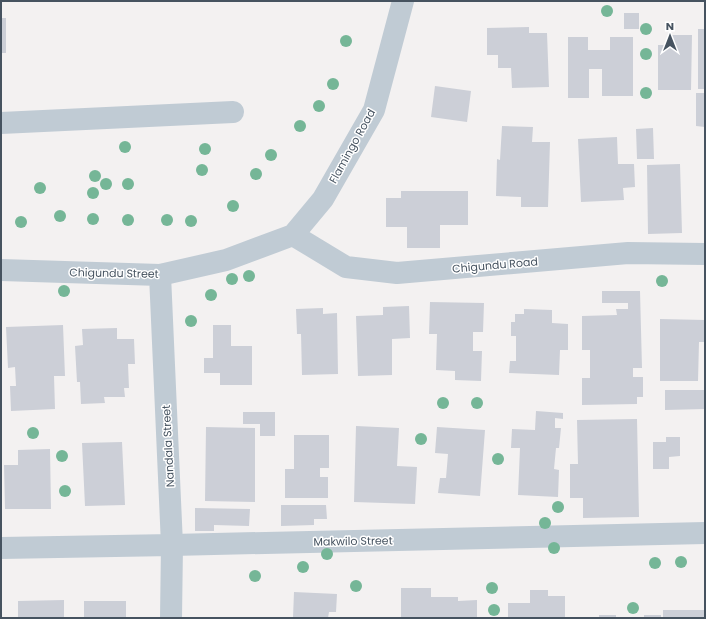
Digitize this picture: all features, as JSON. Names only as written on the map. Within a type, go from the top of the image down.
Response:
[{"type":"street","name":"Flamingo Road","points":[[294,235],[322,199],[374,110],[403,1]]},
{"type":"street","points":[[1,122],[233,112]]},
{"type":"street","name":"Chigundu Road","points":[[294,235],[346,267],[397,273],[628,253],[705,254]]},
{"type":"street","name":"Chigundu Street","points":[[1,270],[160,275],[226,260],[294,235]]},
{"type":"street","name":"Nandala Street","points":[[160,275],[172,545],[171,618]]},
{"type":"street","name":"Makwilo Street","points":[[1,548],[705,533]]},
{"type":"building","points":[[624,13],[639,13],[639,29],[624,29]]},
{"type":"building","points":[[1,18],[6,18],[6,53],[1,53]]},
{"type":"building","points":[[529,27],[529,33],[547,33],[549,87],[512,88],[511,68],[498,68],[498,55],[487,55],[487,28]]},
{"type":"building","points":[[698,29],[705,29],[705,89],[698,89]]},
{"type":"building","points":[[672,35],[692,35],[691,90],[658,90],[658,45],[672,45]]},
{"type":"building","points":[[568,37],[588,37],[588,50],[610,50],[610,37],[633,37],[633,96],[602,96],[602,69],[589,69],[589,98],[568,98]]},
{"type":"building","points":[[435,86],[471,91],[467,122],[431,117]]},
{"type":"building","points":[[696,93],[705,93],[705,127],[696,126]]},
{"type":"building","points":[[502,126],[533,127],[532,142],[550,142],[548,207],[521,207],[521,197],[496,196],[497,159],[500,160]]},
{"type":"building","points":[[653,128],[654,159],[637,159],[636,129]]},
{"type":"building","points":[[617,137],[618,164],[634,164],[635,187],[623,188],[624,200],[581,202],[578,139]]},
{"type":"building","points":[[680,164],[682,233],[648,234],[647,165]]},
{"type":"building","points":[[401,191],[468,191],[468,225],[440,225],[440,248],[407,248],[407,227],[386,227],[386,198],[401,198]]},
{"type":"building","points":[[602,291],[640,291],[642,368],[633,368],[633,377],[643,377],[643,397],[637,397],[637,404],[582,405],[582,378],[590,378],[590,350],[582,350],[582,316],[617,315],[616,309],[628,309],[628,303],[602,303]]},
{"type":"building","points":[[430,302],[484,303],[483,332],[473,332],[473,351],[482,351],[481,381],[455,380],[455,371],[436,370],[437,334],[429,334]]},
{"type":"building","points":[[409,306],[410,338],[392,339],[392,375],[358,376],[356,316],[383,315],[383,307]]},
{"type":"building","points":[[323,308],[323,314],[337,313],[338,374],[302,375],[301,334],[297,334],[296,309]]},
{"type":"building","points":[[524,309],[552,310],[552,323],[568,324],[568,350],[560,350],[559,375],[509,373],[510,361],[516,361],[516,336],[511,336],[511,322],[515,322],[515,314],[524,314]]},
{"type":"building","points":[[660,319],[705,320],[705,342],[699,342],[698,381],[660,381]]},
{"type":"building","points":[[63,325],[65,376],[54,376],[55,409],[11,411],[10,386],[16,386],[15,367],[8,368],[6,327]]},
{"type":"building","points":[[213,325],[231,325],[231,346],[252,346],[252,385],[220,385],[220,373],[204,373],[204,358],[213,358]]},
{"type":"building","points":[[117,328],[117,339],[134,339],[135,364],[128,364],[129,388],[124,388],[125,397],[104,397],[105,403],[81,404],[80,382],[77,382],[75,346],[83,345],[82,329]]},
{"type":"building","points":[[665,390],[705,390],[705,409],[665,410]]},
{"type":"building","points":[[536,411],[563,413],[563,419],[555,418],[555,428],[561,428],[559,448],[556,448],[554,469],[559,470],[558,497],[518,495],[520,448],[511,448],[512,429],[535,430]]},
{"type":"building","points":[[243,412],[275,412],[275,436],[260,436],[260,424],[243,424]]},
{"type":"building","points":[[637,419],[639,517],[583,518],[583,498],[570,498],[570,464],[578,464],[577,420]]},
{"type":"building","points":[[356,426],[399,428],[397,466],[417,467],[415,504],[354,502]]},
{"type":"building","points":[[206,427],[255,428],[255,502],[205,501]]},
{"type":"building","points":[[437,427],[485,430],[480,496],[438,493],[440,478],[446,478],[448,454],[435,453]]},
{"type":"building","points":[[294,435],[329,435],[329,468],[320,468],[320,477],[328,477],[328,498],[285,498],[285,469],[294,469]]},
{"type":"building","points":[[666,437],[680,437],[680,456],[669,457],[669,469],[653,469],[653,442],[666,442]]},
{"type":"building","points":[[122,442],[125,505],[85,506],[82,443]]},
{"type":"building","points":[[50,449],[51,509],[5,509],[4,465],[18,465],[18,450]]},
{"type":"building","points":[[281,505],[326,505],[327,519],[314,519],[314,525],[281,526]]},
{"type":"building","points":[[195,508],[250,509],[249,526],[214,525],[214,531],[195,531]]},
{"type":"building","points":[[401,588],[431,588],[431,597],[458,597],[458,601],[477,600],[477,618],[401,618]]},
{"type":"building","points":[[530,590],[548,590],[548,596],[565,596],[565,618],[508,618],[508,603],[530,603]]},
{"type":"building","points":[[294,592],[337,594],[336,612],[329,612],[328,618],[293,618]]},
{"type":"building","points":[[64,600],[64,618],[18,618],[18,601]]},
{"type":"building","points":[[84,601],[126,601],[126,618],[84,618]]},
{"type":"building","points":[[663,610],[705,610],[705,618],[663,618]]},
{"type":"building","points":[[599,615],[616,615],[616,618],[599,618]]},
{"type":"building","points":[[644,615],[661,615],[661,618],[644,618]]}]
